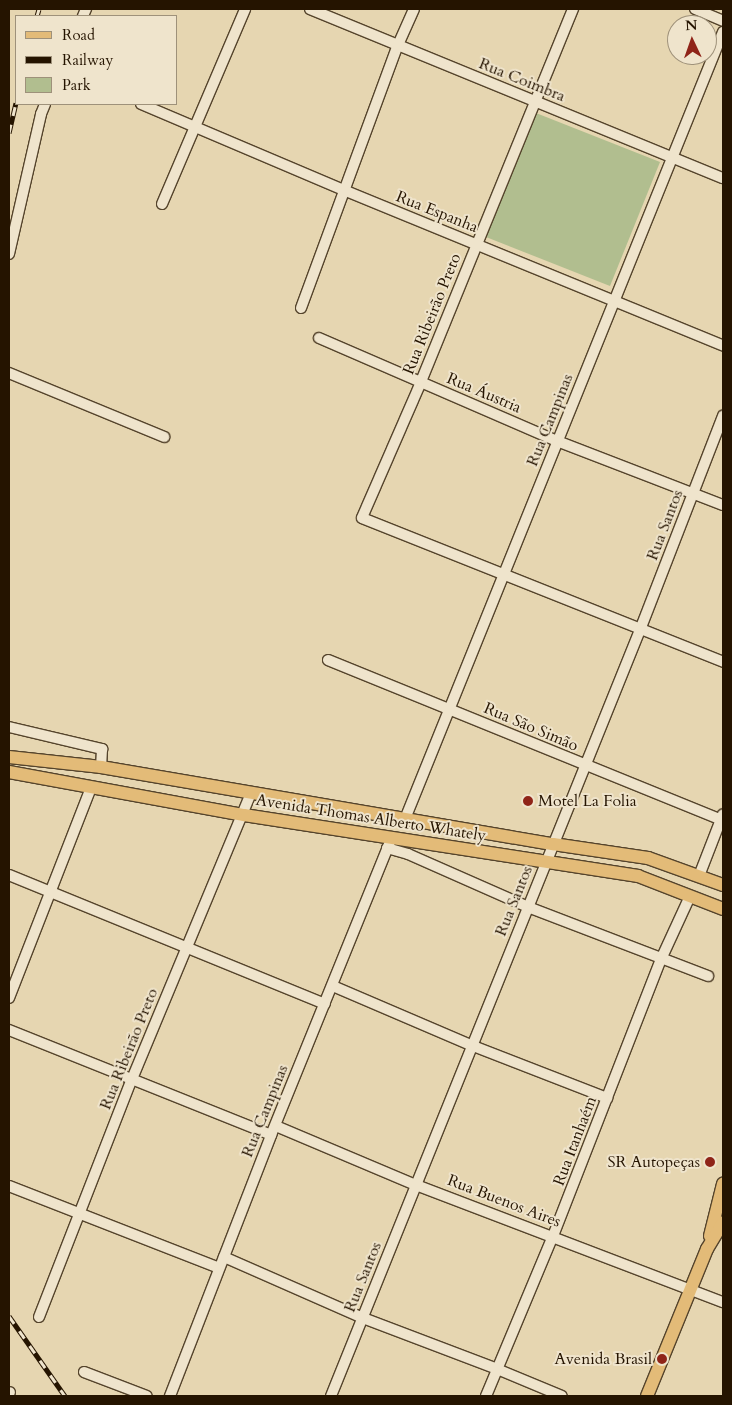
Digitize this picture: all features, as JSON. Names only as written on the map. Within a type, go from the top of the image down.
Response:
[{"type":"main road","name":"Avenida Thomas Alberto Whately","points":[[10,757],[101,767],[553,844],[648,858],[723,885]]},
{"type":"main road","name":"Avenida Thomas Alberto Whately","points":[[9,772],[389,843],[638,876],[723,909]]},
{"type":"main road","points":[[720,1216],[723,1184]]},
{"type":"main road","points":[[647,1396],[720,1216],[723,1194]]},
{"type":"street","points":[[162,204],[245,9]]},
{"type":"street","name":"Rua Coimbra","points":[[310,9],[723,178]]},
{"type":"street","points":[[301,308],[346,191],[398,45],[414,9]]},
{"type":"street","name":"Rua Ribeirão Preto","points":[[503,574],[362,518],[421,382],[573,9]]},
{"type":"street","points":[[695,9],[723,20]]},
{"type":"street","name":"Rua Campinas","points":[[405,819],[723,32]]},
{"type":"street","points":[[9,254],[45,105]]},
{"type":"street","name":"Rua Espanha","points":[[143,105],[346,191],[723,346]]},
{"type":"street","name":"Rua Áustria","points":[[319,338],[557,441],[723,505]]},
{"type":"street","points":[[9,373],[164,437]]},
{"type":"street","name":"Rua Santos","points":[[331,1396],[640,630],[723,416]]},
{"type":"street","points":[[503,574],[723,662]]},
{"type":"street","name":"Rua São Simão","points":[[328,660],[585,765],[722,818]]},
{"type":"street","points":[[9,727],[102,749],[101,767]]},
{"type":"street","points":[[9,998],[91,788]]},
{"type":"street","name":"Rua Ribeirão Preto","points":[[39,1317],[132,1079],[244,815],[251,793]]},
{"type":"street","points":[[699,876],[722,818]]},
{"type":"street","points":[[389,843],[408,854],[528,907],[708,976]]},
{"type":"street","name":"Rua Campinas","points":[[170,1396],[273,1131],[389,843]]},
{"type":"street","points":[[9,875],[325,1004]]},
{"type":"street","name":"Rua Itanhaém","points":[[486,1396],[553,1236],[662,958],[690,896]]},
{"type":"street","points":[[333,986],[473,1046],[607,1098]]},
{"type":"street","name":"Rua Buenos Aires","points":[[9,1030],[132,1079],[691,1288],[723,1302]]},
{"type":"street","points":[[9,1186],[220,1268]]},
{"type":"street","points":[[224,1258],[363,1318],[562,1396]]},
{"type":"street","points":[[84,1372],[147,1396]]},
{"type":"green space","points":[[536,113],[660,162],[610,286],[486,237]]},
{"type":"railway","points":[[37,15],[39,9]]},
{"type":"railway","points":[[9,133],[16,105]]},
{"type":"railway","points":[[9,1316],[65,1396]]},
{"type":"place","name":"Motel La Folia","points":[[528,801]]},
{"type":"place","name":"SR Autopeças","points":[[710,1162]]},
{"type":"place","name":"Avenida Brasil","points":[[662,1359]]}]
